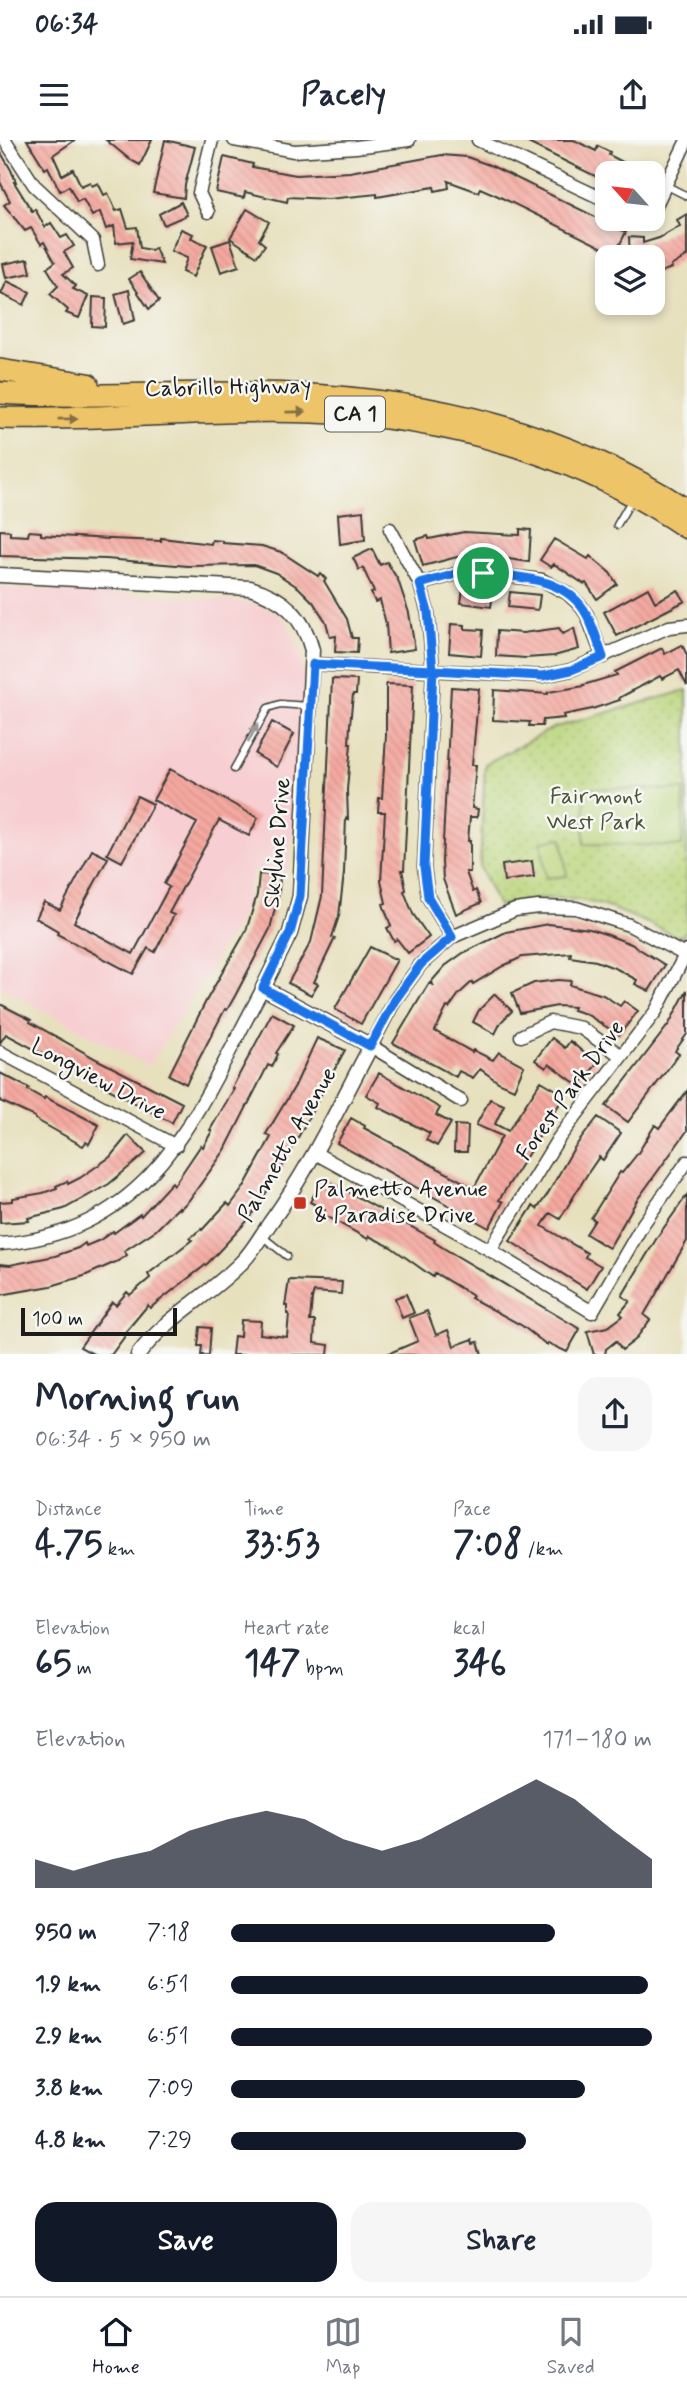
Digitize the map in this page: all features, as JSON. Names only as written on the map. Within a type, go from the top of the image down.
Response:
[{"type":"highway","points":[[0,370],[142,395]]},
{"type":"highway","name":"Cabrillo Highway","points":[[0,393],[290,394],[379,401],[447,411],[505,426],[581,453],[633,478],[687,510]]},
{"type":"highway","name":"Cabrillo Highway","points":[[0,418],[66,419],[309,412],[400,419],[511,444],[575,467],[633,496],[687,528]]},
{"type":"street","points":[[5,140],[34,185],[93,240],[98,265]]},
{"type":"street","points":[[208,212],[199,193],[212,140]]},
{"type":"street","points":[[234,140],[294,151],[409,140]]},
{"type":"street","points":[[478,140],[595,195]]},
{"type":"street","points":[[665,185],[687,140]]},
{"type":"street","points":[[390,529],[420,584],[428,612],[433,670],[424,867],[428,897],[452,937]]},
{"type":"street","points":[[420,584],[456,574],[483,573],[542,580],[567,593],[581,606],[603,657]]},
{"type":"street","name":"Skyline Drive","points":[[0,575],[238,587],[262,592],[285,604],[295,614],[308,637],[313,664],[300,896],[290,933],[193,1118],[163,1162],[134,1191],[99,1215],[82,1224],[40,1238],[0,1244]]},
{"type":"street","points":[[313,664],[543,676],[571,670],[669,627],[687,625]]},
{"type":"street","name":"Palmetto Avenue","points":[[138,1354],[167,1323],[209,1292],[243,1261],[289,1196],[315,1153],[395,1000],[421,964],[452,937],[515,909],[576,908],[629,925],[686,954]]},
{"type":"street","name":"Forest Park Drive","points":[[490,1250],[558,1139],[656,1011],[686,954]]},
{"type":"street","points":[[263,988],[370,1046],[461,1101]]},
{"type":"street","points":[[521,1036],[550,1022],[581,1028],[621,1055]]},
{"type":"street","name":"Longview Drive","points":[[0,1052],[176,1146]]},
{"type":"street","points":[[315,1153],[490,1250],[592,1312],[643,1224],[687,1162]]},
{"type":"lane","points":[[665,185],[687,196]]},
{"type":"lane","points":[[617,525],[633,496]]},
{"type":"lane","points":[[233,769],[268,708],[279,704],[310,706]]},
{"type":"lane","points":[[261,1236],[287,1256]]},
{"type":"shaded area","points":[[0,587],[228,600],[258,605],[276,612],[289,627],[298,646],[305,678],[289,871],[253,870],[244,908],[236,926],[149,1066],[0,987]]},
{"type":"green space","name":"Fairmont West Park","points":[[687,690],[687,930],[682,936],[676,936],[611,908],[577,900],[541,899],[498,906],[480,867],[485,764],[553,728]]},
{"type":"green space","points":[[585,788],[684,790],[682,846],[584,844]]},
{"type":"green space","points":[[562,838],[567,876],[546,878],[541,841]]},
{"type":"building","points":[[27,140],[75,140],[53,155],[62,175],[73,169],[81,186],[90,182],[92,186],[98,183],[104,195],[108,193],[116,211],[122,209],[128,228],[137,227],[140,248],[155,248],[162,264],[130,259],[133,241],[116,243],[114,226],[106,229],[100,212],[92,216],[83,199],[77,202],[69,186],[60,191],[48,167],[45,169]]},
{"type":"building","points":[[106,140],[152,140],[140,165]]},
{"type":"building","points":[[165,140],[195,147],[184,198],[153,193]]},
{"type":"building","points":[[522,140],[574,140],[596,151],[598,146],[621,161],[595,161],[595,176]]},
{"type":"building","points":[[0,151],[11,170],[14,182],[32,211],[35,209],[45,227],[51,223],[61,238],[67,235],[74,246],[64,252],[73,268],[63,274],[76,286],[73,289],[88,296],[79,318],[66,313],[68,310],[50,294],[58,286],[47,268],[55,262],[44,242],[41,244],[31,228],[25,231],[4,205],[10,201],[0,182]]},
{"type":"building","points":[[442,155],[467,157],[492,166],[595,217],[595,231],[626,232],[620,245],[597,245],[480,188],[478,192],[448,181],[449,188],[435,191],[434,187],[377,197],[377,194],[328,199],[288,197],[287,202],[245,192],[244,198],[216,192],[224,157],[253,164],[252,167],[296,175],[350,172]]},
{"type":"building","points":[[181,202],[187,215],[164,225],[159,214]]},
{"type":"building","points":[[247,209],[269,222],[259,240],[265,245],[257,256],[230,238]]},
{"type":"building","points":[[687,214],[687,256],[671,266],[672,268],[665,270],[665,245],[629,245],[629,237],[643,238],[643,243],[659,238],[680,226],[677,220]]},
{"type":"building","points":[[181,229],[193,234],[191,238],[207,245],[193,277],[182,272],[187,258],[171,251]]},
{"type":"building","points":[[230,240],[239,266],[221,272],[212,246]]},
{"type":"building","points":[[28,259],[31,273],[6,278],[3,264]]},
{"type":"building","points":[[140,272],[159,301],[149,309],[129,279]]},
{"type":"building","points":[[7,281],[30,292],[24,305],[1,294]]},
{"type":"building","points":[[129,290],[135,320],[123,324],[115,294]]},
{"type":"building","points":[[93,297],[106,298],[105,327],[92,326]]},
{"type":"building","points":[[363,511],[365,540],[340,544],[338,514]]},
{"type":"building","points":[[520,529],[531,530],[529,562],[476,555],[423,566],[415,540],[464,532],[520,535]]},
{"type":"building","points":[[0,530],[10,531],[10,535],[28,536],[29,531],[41,532],[41,535],[161,541],[161,538],[211,544],[212,540],[262,546],[281,552],[326,579],[324,581],[347,619],[352,638],[358,638],[357,653],[335,652],[336,636],[330,637],[326,622],[313,602],[299,588],[276,573],[254,565],[188,566],[106,559],[0,556]]},
{"type":"building","points":[[554,539],[588,559],[590,556],[610,573],[617,584],[597,599],[586,583],[554,564],[551,567],[540,560]]},
{"type":"building","points":[[372,549],[380,565],[387,562],[398,580],[409,613],[415,649],[388,653],[386,624],[380,600],[375,602],[371,593],[374,592],[363,568],[359,570],[353,558]]},
{"type":"building","points":[[648,588],[655,602],[678,590],[685,601],[617,636],[604,612]]},
{"type":"building","points":[[463,589],[493,593],[491,607],[461,603]]},
{"type":"building","points":[[510,592],[540,595],[538,610],[508,607]]},
{"type":"building","points":[[451,624],[465,625],[465,629],[483,630],[481,656],[449,653]]},
{"type":"building","points":[[559,628],[563,634],[574,628],[579,649],[554,656],[496,656],[497,631],[523,633]]},
{"type":"building","points":[[682,645],[687,655],[687,686],[679,670],[662,679],[660,676],[619,698],[620,700],[563,715],[564,718],[543,720],[542,726],[529,726],[530,722],[493,720],[494,690],[548,694],[584,686],[617,675],[615,672],[662,648],[665,654]]},
{"type":"building","points":[[332,679],[357,680],[350,725],[348,819],[346,818],[339,916],[332,937],[335,938],[314,982],[318,984],[311,995],[288,983],[311,942],[322,896]]},
{"type":"building","points":[[386,684],[413,685],[402,870],[404,891],[413,914],[429,937],[408,953],[397,939],[394,941],[387,928],[391,926],[383,904],[386,903],[381,881],[385,812],[378,812],[379,798],[382,798],[386,736]]},
{"type":"building","points":[[451,687],[479,689],[472,765],[476,765],[472,808],[478,809],[477,817],[470,817],[470,872],[466,872],[473,892],[476,890],[481,903],[456,914],[443,879],[442,861]]},
{"type":"building","points":[[272,722],[294,734],[277,767],[255,754]]},
{"type":"building","points":[[170,769],[258,818],[249,836],[219,820],[169,913],[174,915],[155,952],[148,948],[133,974],[57,934],[58,931],[36,918],[44,902],[60,910],[92,850],[108,858],[74,922],[133,954],[169,887],[164,884],[197,823],[153,800]]},
{"type":"building","points":[[137,796],[153,804],[122,862],[107,854]]},
{"type":"building","points":[[532,861],[534,877],[504,881],[502,865]]},
{"type":"building","points":[[259,874],[280,875],[279,892],[270,929],[186,1084],[169,1075],[206,1001],[246,931],[257,895]]},
{"type":"building","points":[[548,924],[590,929],[608,935],[631,944],[665,965],[649,991],[635,984],[637,980],[617,969],[596,961],[570,957],[571,953],[522,957],[473,984],[472,982],[449,1008],[447,1007],[435,1031],[472,1052],[473,1050],[493,1060],[499,1052],[524,1066],[514,1089],[480,1069],[473,1078],[459,1071],[456,1077],[393,1043],[429,983],[434,986],[431,982],[445,966],[463,953],[506,932]]},
{"type":"building","points":[[370,947],[397,960],[361,1024],[335,1009]]},
{"type":"building","points":[[571,981],[570,985],[603,995],[620,1006],[624,1001],[638,1011],[619,1035],[586,1014],[573,1010],[574,1007],[557,1006],[520,1013],[512,993],[534,983]]},
{"type":"building","points":[[687,990],[687,1034],[675,1051],[679,1054],[628,1122],[606,1106],[669,1024]]},
{"type":"building","points":[[495,994],[512,1011],[501,1022],[495,1034],[473,1022],[479,1010]]},
{"type":"building","points":[[0,1004],[98,1060],[182,1103],[172,1123],[6,1034],[0,1043]]},
{"type":"building","points":[[272,1013],[294,1025],[276,1053],[278,1054],[272,1067],[268,1065],[225,1150],[189,1200],[156,1230],[124,1251],[127,1255],[118,1261],[84,1276],[51,1286],[0,1295],[0,1264],[10,1265],[55,1256],[85,1243],[86,1246],[100,1240],[140,1214],[141,1216],[172,1182],[174,1185],[201,1145],[203,1147]]},
{"type":"building","points":[[317,1038],[345,1050],[279,1173],[249,1219],[208,1263],[150,1308],[148,1305],[123,1335],[125,1336],[112,1354],[93,1354],[80,1347],[112,1302],[116,1305],[127,1292],[130,1295],[150,1278],[148,1274],[192,1240],[190,1238],[202,1230],[227,1203],[230,1206],[244,1187],[271,1137],[266,1134],[295,1086]]},
{"type":"building","points":[[552,1038],[565,1048],[570,1041],[597,1064],[579,1086],[549,1064],[546,1068],[535,1060]]},
{"type":"building","points":[[0,1073],[44,1099],[45,1097],[99,1125],[89,1144],[86,1142],[83,1146],[35,1117],[0,1101]]},
{"type":"building","points":[[379,1073],[440,1108],[436,1115],[451,1123],[437,1146],[426,1140],[430,1133],[378,1107],[380,1103],[366,1095]]},
{"type":"building","points":[[541,1081],[565,1095],[499,1200],[503,1202],[489,1228],[337,1143],[351,1118],[365,1126],[364,1128],[474,1188],[502,1136],[476,1125],[490,1099],[504,1105],[495,1124],[508,1131]]},
{"type":"building","points":[[687,1091],[687,1131],[637,1200],[609,1248],[586,1234],[595,1220],[591,1218],[620,1172],[622,1173],[638,1153],[655,1125],[659,1128]]},
{"type":"building","points":[[598,1117],[621,1133],[603,1160],[599,1157],[560,1219],[550,1213],[542,1226],[587,1253],[585,1257],[601,1266],[587,1289],[510,1241],[533,1206],[537,1209],[547,1195],[574,1148]]},
{"type":"building","points":[[455,1125],[468,1126],[467,1152],[454,1152]]},
{"type":"building","points":[[128,1135],[146,1153],[109,1184],[64,1209],[28,1218],[29,1221],[0,1223],[0,1202],[43,1193],[67,1181],[68,1184],[80,1178],[110,1157]]},
{"type":"building","points":[[323,1178],[435,1240],[434,1242],[445,1249],[580,1329],[567,1352],[548,1343],[547,1345],[521,1325],[471,1298],[473,1296],[435,1273],[433,1277],[391,1247],[369,1236],[368,1239],[323,1214],[325,1210],[310,1202]]},
{"type":"building","points":[[687,1195],[687,1241],[644,1315],[650,1320],[635,1340],[622,1350],[616,1341],[606,1349],[605,1354],[594,1354],[587,1331],[608,1327],[623,1316],[620,1313],[630,1301],[622,1296],[658,1236]]},
{"type":"building","points":[[289,1280],[342,1282],[341,1294],[314,1292],[312,1298],[310,1321],[315,1321],[314,1343],[329,1345],[328,1354],[232,1354],[234,1336],[240,1337],[241,1320],[261,1321],[260,1334],[287,1337],[289,1314],[285,1306]]},
{"type":"building","points":[[406,1294],[414,1313],[402,1318],[395,1298]]},
{"type":"building","points":[[427,1311],[436,1335],[448,1330],[454,1346],[473,1339],[474,1343],[478,1342],[482,1354],[387,1354],[418,1341],[409,1318]]},
{"type":"building","points":[[200,1327],[211,1328],[209,1354],[201,1354],[202,1346],[198,1346]]},
{"type":"place","name":"Palmetto Avenue & Paradise Drive","points":[[300,1203]]},
{"type":"route","points":[[483,573],[456,574],[420,584],[428,612],[433,670],[313,664],[300,896],[290,933],[263,988],[370,1046],[395,1000],[421,964],[452,937],[438,918],[428,897],[424,867],[433,670],[543,676],[571,670],[603,657],[587,615],[567,593],[542,580],[483,573]]}]
